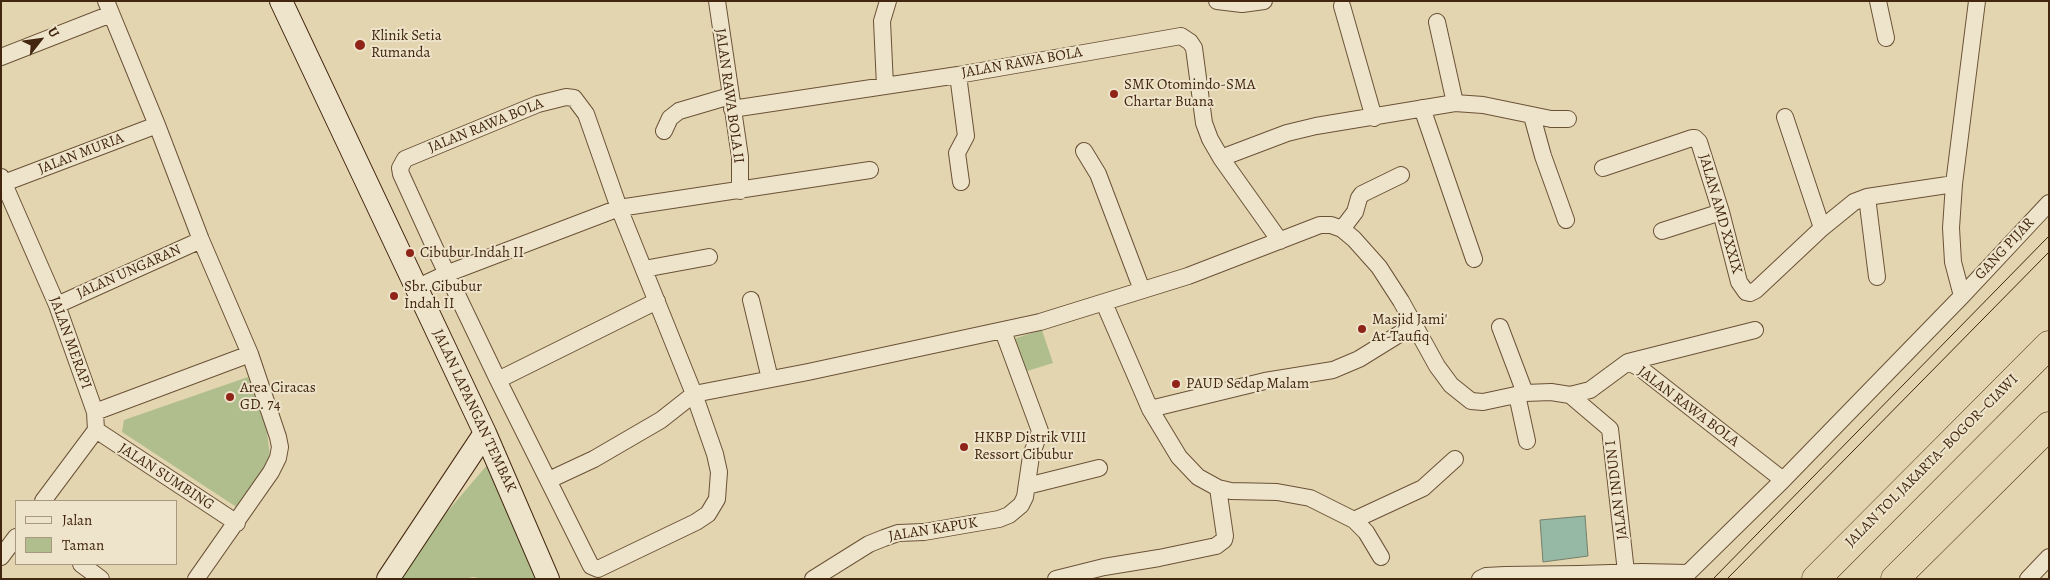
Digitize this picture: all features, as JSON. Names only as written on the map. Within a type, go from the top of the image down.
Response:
[{"type":"highway","name":"JALAN TOL JAKARTA–BOGOR–CIAWI","points":[[1816,579],[2049,345]]},
{"type":"highway","points":[[1895,579],[2049,426]]},
{"type":"street","name":"JALAN LAPANGAN TEMBAK","points":[[281,1],[485,433],[548,579]]},
{"type":"street","name":"JALAN RAWA BOLA II","points":[[717,1],[740,157],[740,191]]},
{"type":"street","points":[[885,86],[882,21],[888,1]]},
{"type":"street","points":[[1217,1],[1242,4],[1264,1]]},
{"type":"street","points":[[1878,1],[1886,38]]},
{"type":"street","points":[[1480,579],[1486,576],[1505,575],[1626,572],[1685,576],[1783,480],[1962,296],[1951,248],[1954,184],[1977,1]]},
{"type":"street","points":[[1342,6],[1374,118]]},
{"type":"street","points":[[1,57],[109,8],[201,240],[250,354],[274,420],[280,447],[278,458],[271,472],[237,523],[196,579]]},
{"type":"street","points":[[1437,22],[1456,103]]},
{"type":"street","name":"JALAN RAWA BOLA","points":[[664,131],[670,118],[679,111],[731,102],[885,86],[1181,36],[1190,42],[1194,48],[1204,123],[1210,138],[1221,158],[1280,241]]},
{"type":"street","points":[[958,74],[966,136],[957,153],[961,182]]},
{"type":"street","name":"JALAN RAWA BOLA","points":[[566,97],[574,98],[581,105],[644,269],[694,394],[715,454],[719,472],[718,498],[708,514],[696,522],[598,569],[594,569],[446,274],[401,174],[400,168],[402,163],[406,159],[538,104],[566,97]]},
{"type":"street","points":[[1221,158],[1287,133],[1316,126],[1374,118],[1456,103],[1483,105],[1551,119],[1568,119]]},
{"type":"street","points":[[1422,108],[1474,259]]},
{"type":"street","points":[[1532,116],[1543,156],[1566,220]]},
{"type":"street","points":[[1785,117],[1822,228]]},
{"type":"street","name":"JALAN MURIA","points":[[3,180],[157,125]]},
{"type":"street","name":"JALAN AMD XXXIX","points":[[1603,168],[1695,138],[1699,142],[1739,282],[1746,292],[1750,293],[1822,228],[1854,202],[1868,197],[1954,184]]},
{"type":"street","points":[[1084,151],[1098,174],[1142,290]]},
{"type":"street","points":[[416,288],[446,274],[619,208],[870,170]]},
{"type":"street","points":[[549,480],[594,459],[661,420],[694,394],[1003,331],[1104,303],[1188,276],[1320,225],[1331,225],[1342,229],[1355,212],[1362,194],[1401,175]]},
{"type":"street","name":"JALAN MERAPI","points":[[3,180],[57,305],[96,412],[96,430]]},
{"type":"street","points":[[1868,197],[1877,277]]},
{"type":"street","name":"GANG PIJAR","points":[[1962,296],[2049,203]]},
{"type":"street","points":[[1662,231],[1720,212]]},
{"type":"street","name":"JALAN RAWA BOLA","points":[[1342,229],[1354,239],[1379,267],[1401,301],[1437,366],[1451,386],[1462,396],[1483,402],[1521,394],[1551,392],[1570,396],[1590,390],[1628,362],[1640,368],[1783,480]]},
{"type":"street","name":"JALAN UNGARAN","points":[[57,305],[201,240]]},
{"type":"street","points":[[644,269],[708,257]]},
{"type":"street","points":[[751,300],[770,379]]},
{"type":"street","points":[[498,380],[657,301]]},
{"type":"street","points":[[1104,303],[1150,409],[1179,457],[1198,477],[1218,488],[1231,491],[1293,494],[1310,498],[1354,520],[1366,532],[1382,557]]},
{"type":"street","points":[[1150,409],[1265,381],[1333,370],[1359,359],[1414,325]]},
{"type":"street","points":[[1500,327],[1521,394],[1527,440]]},
{"type":"street","points":[[1628,362],[1755,330]]},
{"type":"street","points":[[1003,331],[1040,431],[1028,468],[1026,492],[1099,468]]},
{"type":"street","points":[[96,412],[250,354]]},
{"type":"street","name":"JALAN INDUN I","points":[[1570,396],[1610,430],[1626,572]]},
{"type":"street","points":[[44,500],[96,430]]},
{"type":"street","name":"JALAN SUMBING","points":[[96,430],[237,523]]},
{"type":"street","points":[[388,579],[485,433]]},
{"type":"street","points":[[1354,520],[1424,488],[1455,459]]},
{"type":"street","points":[[1056,579],[1104,567],[1216,546],[1224,540],[1225,536],[1218,488]]},
{"type":"street","name":"JALAN KAPUK","points":[[813,579],[869,544],[898,533],[924,532],[999,519],[1021,505],[1026,492]]},
{"type":"street","points":[[1,557],[15,538]]},
{"type":"street","points":[[2028,579],[2049,557]]},
{"type":"street","points":[[82,565],[101,579]]},
{"type":"green space","points":[[1042,330],[1053,363],[1024,372],[1013,339]]},
{"type":"green space","points":[[248,377],[265,418],[270,456],[257,486],[238,508],[122,432],[124,420]]},
{"type":"green space","points":[[488,464],[544,579],[482,579],[473,577],[463,579],[397,579],[393,575]]},
{"type":"shaded area","points":[[1585,516],[1588,556],[1543,562],[1540,520]]},
{"type":"tram line","points":[[1713,579],[2049,236]]},
{"type":"tram line","points":[[1727,579],[2049,252]]},
{"type":"place","name":"Klinik Setia Rumanda","points":[[360,45]]},
{"type":"place","name":"SMK Otomindo-SMA Chartar Buana","points":[[1114,94]]},
{"type":"place","name":"Cibubur Indah II","points":[[410,253]]},
{"type":"place","name":"Sbr. Cibubur Indah II","points":[[394,296]]},
{"type":"place","name":"Masjid Jami' At-Taufiq","points":[[1362,329]]},
{"type":"place","name":"PAUD Sedap Malam","points":[[1176,384]]},
{"type":"place","name":"Area Ciracas GD. 74","points":[[230,397]]},
{"type":"place","name":"HKBP Distrik VIII Ressort Cibubur","points":[[964,447]]}]
